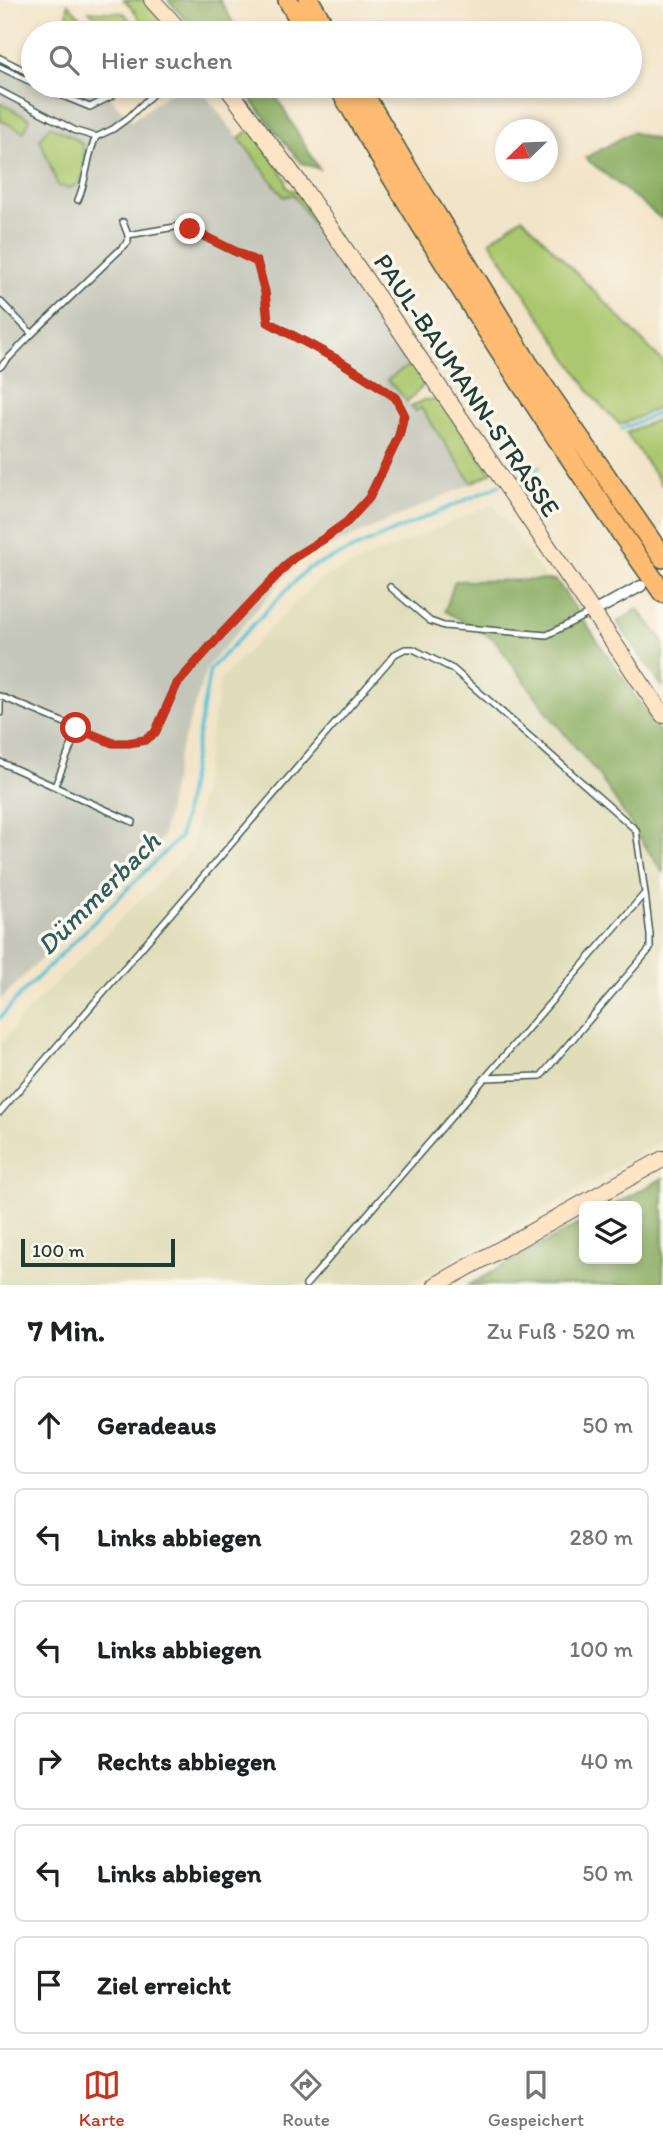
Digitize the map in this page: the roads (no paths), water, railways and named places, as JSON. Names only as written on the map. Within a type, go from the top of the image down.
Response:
[{"type":"highway","points":[[288,0],[300,21]]},
{"type":"highway","points":[[309,0],[321,21]]},
{"type":"highway","points":[[345,98],[516,376],[663,593]]},
{"type":"highway","points":[[366,98],[529,365],[663,558]]},
{"type":"main road","points":[[152,0],[171,21]]},
{"type":"main road","name":"PAUL-BAUMANN-STRASSE","points":[[235,98],[294,176],[663,715]]},
{"type":"main road","points":[[436,1285],[663,1158]]},
{"type":"street","points":[[593,612],[641,586]]},
{"type":"lane","points":[[0,58],[21,69]]},
{"type":"lane","points":[[0,67],[21,77]]},
{"type":"lane","points":[[0,91],[76,131],[96,137]]},
{"type":"lane","points":[[68,99],[90,107],[108,98]]},
{"type":"lane","points":[[78,200],[85,184],[90,150],[96,137],[128,118],[147,98]]},
{"type":"lane","points":[[0,367],[128,242],[123,222]]},
{"type":"lane","points":[[0,696],[113,743],[145,740],[155,733],[177,684],[216,640],[293,558],[347,522],[369,498],[399,436],[404,414],[395,397],[338,360],[268,322],[265,292],[257,262],[181,226],[128,234]]},
{"type":"lane","points":[[0,301],[32,334]]},
{"type":"lane","points":[[390,587],[430,621],[444,626],[547,635],[582,615],[593,612]]},
{"type":"lane","points":[[0,1112],[395,654],[405,649],[413,649],[453,669],[636,830],[650,949],[541,1076],[485,1078]]},
{"type":"lane","points":[[0,702],[0,713]]},
{"type":"lane","points":[[55,786],[74,739]]},
{"type":"lane","points":[[0,762],[133,821]]},
{"type":"lane","points":[[306,1285],[645,893]]},
{"type":"waterway","name":"Dümmerbach","points":[[622,429],[663,411]]},
{"type":"waterway","name":"Dümmerbach","points":[[510,480],[540,467]]},
{"type":"waterway","name":"Dümmerbach","points":[[0,1018],[180,837],[210,669],[307,569],[500,485]]}]
